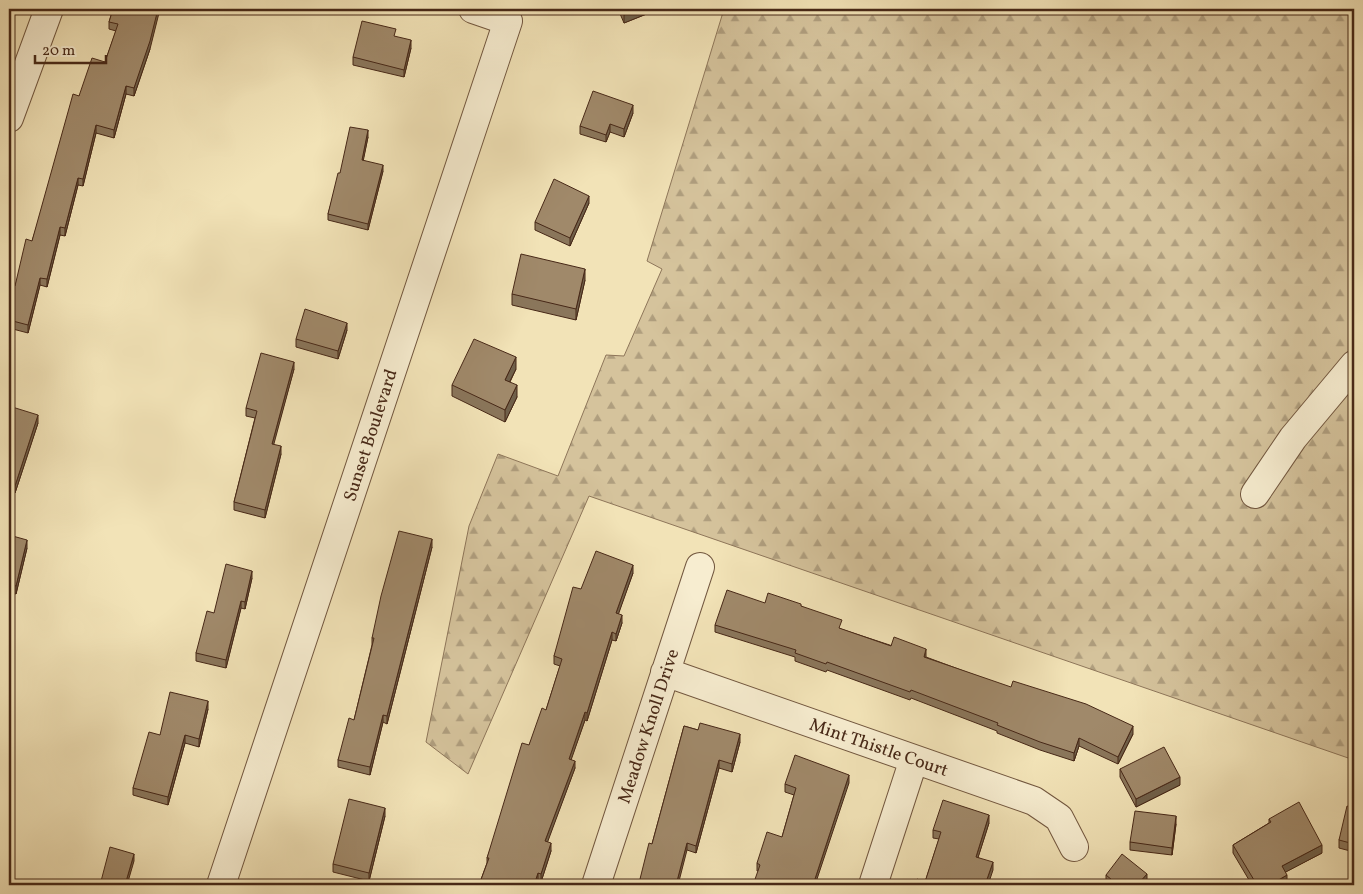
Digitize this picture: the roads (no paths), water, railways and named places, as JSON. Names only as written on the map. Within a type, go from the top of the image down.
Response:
[{"type":"street","points":[[9,118],[49,9]]},
{"type":"street","name":"Sunset Boulevard","points":[[221,885],[508,20],[473,9]]},
{"type":"street","points":[[1255,494],[1294,438],[1354,365]]},
{"type":"street","name":"Meadow Knoll Drive","points":[[596,885],[700,567]]},
{"type":"street","name":"Mint Thistle Court","points":[[665,672],[1034,801],[1058,818],[1074,847]]},
{"type":"street","points":[[873,885],[914,759]]}]
